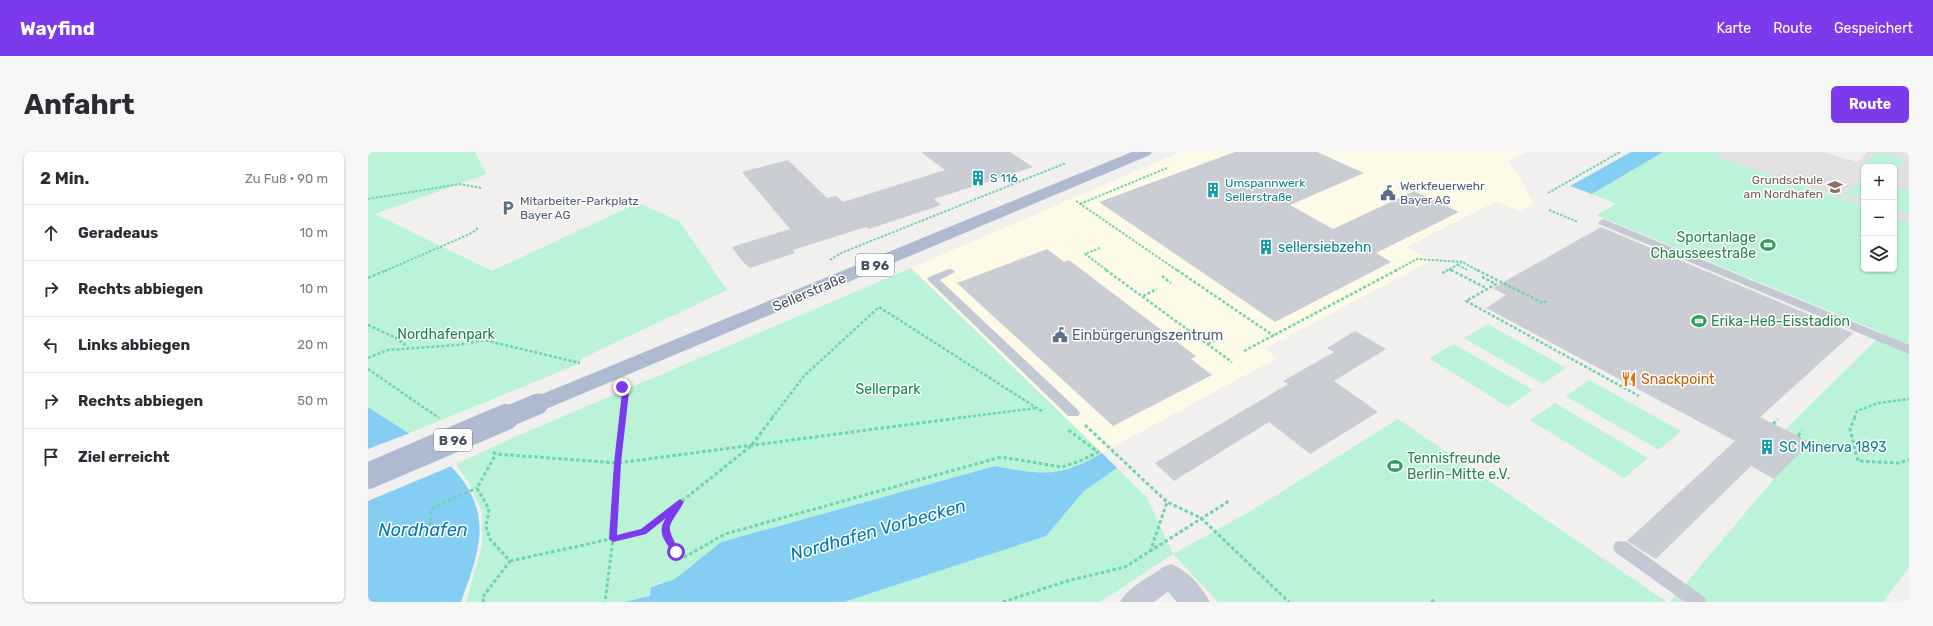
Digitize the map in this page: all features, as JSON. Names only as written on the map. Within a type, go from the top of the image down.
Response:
[{"type":"main road","name":"Sellerstraße","points":[[368,476],[1145,152]]},
{"type":"street","points":[[1133,602],[1172,576],[1195,602]]},
{"type":"lane","points":[[1603,222],[1909,350]]},
{"type":"lane","points":[[949,272],[933,279],[1073,413]]},
{"type":"lane","points":[[1621,547],[1698,602]]},
{"type":"path","points":[[1548,193],[1620,152]]},
{"type":"path","points":[[841,253],[1072,160]]},
{"type":"path","points":[[1079,204],[1167,168]]},
{"type":"path","points":[[368,199],[460,184],[481,188]]},
{"type":"path","points":[[1074,200],[1274,336]]},
{"type":"path","points":[[1548,210],[1578,222]]},
{"type":"path","points":[[368,278],[472,233],[479,228]]},
{"type":"path","points":[[1100,248],[1085,254],[1232,362]]},
{"type":"path","points":[[1244,351],[1417,259],[1462,262],[1543,303],[1548,300]]},
{"type":"path","points":[[1442,273],[1462,262]]},
{"type":"path","points":[[1457,265],[1467,270]]},
{"type":"path","points":[[1449,269],[1487,289]]},
{"type":"path","points":[[1162,276],[1171,283]]},
{"type":"path","points":[[1482,277],[1496,284]]},
{"type":"path","points":[[1500,281],[1466,301],[1639,396]]},
{"type":"path","points":[[1143,296],[1157,289]]},
{"type":"path","points":[[484,602],[482,598],[510,561],[643,532],[751,446],[804,376],[879,307],[1037,408]]},
{"type":"path","points":[[368,324],[396,338],[408,347]]},
{"type":"path","points":[[1208,344],[1223,336]]},
{"type":"path","points":[[368,358],[388,350],[408,347],[451,345],[484,340],[583,364]]},
{"type":"path","points":[[368,369],[441,419]]},
{"type":"path","points":[[605,602],[613,539],[617,463],[626,392],[622,387]]},
{"type":"path","points":[[1909,399],[1878,403],[1857,411],[1850,429],[1858,461],[1898,463],[1909,460]]},
{"type":"path","points":[[490,450],[496,454],[617,463],[1037,408],[1073,413],[1167,502],[1201,518],[1289,602]]},
{"type":"path","points":[[1773,424],[1778,420]]},
{"type":"path","points":[[1798,436],[1802,431]]},
{"type":"path","points":[[680,502],[665,526],[665,533],[679,557],[683,558],[725,534],[1001,457],[1062,467],[1080,461],[1098,452],[1085,442]]},
{"type":"path","points":[[429,532],[431,509],[477,488],[496,454]]},
{"type":"path","points":[[477,488],[489,509],[486,527],[490,538],[510,561]]},
{"type":"path","points":[[1003,602],[1067,582],[1125,567],[1229,501]]},
{"type":"path","points":[[1150,552],[1167,502]]},
{"type":"shaded area","points":[[1180,152],[1526,152],[1509,161],[1534,203],[1520,211],[1496,201],[1407,247],[1432,260],[1265,349],[1277,358],[1102,453],[911,268]]},
{"type":"shaded area","name":"Grundschule am Nordhafen","points":[[1721,152],[1823,152],[1858,162],[1867,152],[1909,152],[1909,222],[1897,218],[1897,164],[1861,164],[1861,205],[1714,156]]},
{"type":"green space","name":"Nordhafenpark","points":[[368,152],[475,152],[487,174],[375,214],[492,271],[638,203],[679,221],[727,290],[583,358],[576,365],[407,434],[368,407]]},
{"type":"green space","points":[[1663,152],[1721,152],[1715,156],[1861,205],[1861,272],[1897,272],[1897,218],[1909,222],[1909,567],[1883,602],[1670,602],[1774,479],[1785,430],[1883,333],[1596,215],[1616,204],[1592,194]]},
{"type":"green space","points":[[1875,152],[1905,159],[1897,168],[1897,164],[1864,164]]},
{"type":"green space","points":[[1861,181],[1861,200],[1844,194]]},
{"type":"green space","points":[[1897,187],[1909,190],[1909,215],[1897,212]]},
{"type":"green space","name":"Sellerpark","points":[[911,268],[1102,453],[1074,467],[1050,472],[1026,471],[995,466],[721,542],[675,579],[651,586],[650,596],[624,602],[466,602],[482,546],[482,512],[470,485],[456,464],[510,439]]},
{"type":"green space","points":[[1488,324],[1566,368],[1543,384],[1464,338]]},
{"type":"green space","points":[[1454,344],[1533,390],[1508,407],[1429,358]]},
{"type":"green space","points":[[1589,380],[1681,431],[1659,450],[1566,396]]},
{"type":"green space","points":[[1555,403],[1648,458],[1624,478],[1530,420]]},
{"type":"green space","name":"Tennisfreunde Berlin-Mitte e.V.","points":[[1398,419],[1667,602],[1218,602],[1173,554],[1249,512]]},
{"type":"green space","points":[[1117,468],[1147,498],[1173,554],[1100,602],[844,602],[1046,536],[1084,491]]},
{"type":"water","points":[[1631,152],[1663,152],[1592,194],[1570,186]]},
{"type":"water","name":"Nordhafen","points":[[368,407],[408,433],[447,462],[462,479],[473,499],[479,521],[478,546],[473,567],[461,602],[368,602]]},
{"type":"water","name":"Nordhafen Vorbecken","points":[[1102,453],[1117,468],[1084,491],[1046,536],[844,602],[624,602],[650,596],[651,587],[675,579],[721,542],[995,466],[1026,471],[1050,472],[1074,467]]},
{"type":"pier","points":[[410,433],[454,465],[368,501],[368,449]]},
{"type":"building","points":[[921,152],[1010,152],[1033,167],[934,199],[941,205],[869,229],[866,227],[793,250],[795,253],[750,268],[742,261],[732,247],[790,229],[742,172],[788,160],[827,198],[836,196],[843,202],[945,170]]},
{"type":"building","points":[[1235,152],[1317,152],[1364,173],[1290,205],[1333,229],[1414,191],[1459,212],[1376,253],[1391,262],[1275,322],[1099,202]]},
{"type":"building","name":"Erika-Heß-Eisstadion","points":[[1601,227],[1853,333],[1760,417],[1810,442],[1774,479],[1751,466],[1656,559],[1627,541],[1735,441],[1486,308],[1506,295],[1493,288]]},
{"type":"building","points":[[1047,249],[1064,262],[1069,260],[1196,356],[1191,359],[1212,375],[1113,426],[957,283]]},
{"type":"building","points":[[1355,331],[1386,349],[1334,381],[1378,412],[1310,454],[1269,422],[1174,481],[1155,463],[1288,384],[1283,381],[1334,352],[1327,348]]},
{"type":"place","name":"S 116","points":[[978,178]]},
{"type":"place","name":"Grundschule am Nordhafen","points":[[1835,187]]},
{"type":"place","name":"Umspannwerk Sellerstraße","points":[[1213,190]]},
{"type":"place","name":"Werkfeuerwehr Bayer AG","points":[[1388,193]]},
{"type":"place","name":"Mitarbeiter-Parkplatz Bayer AG","points":[[508,208]]},
{"type":"place","name":"Sportanlage Chausseestraße","points":[[1768,245]]},
{"type":"place","name":"sellersiebzehn","points":[[1266,247]]},
{"type":"place","name":"Erika-Heß-Eisstadion","points":[[1699,321]]},
{"type":"place","name":"Einbürgerungszentrum","points":[[1060,335]]},
{"type":"place","name":"Snackpoint","points":[[1629,379]]},
{"type":"place","name":"SC Minerva 1893","points":[[1767,447]]},
{"type":"place","name":"Tennisfreunde Berlin-Mitte e.V.","points":[[1395,466]]},
{"type":"route","points":[[622,387],[626,392],[617,463],[613,539],[643,532],[680,502],[665,526],[665,533],[676,552]]}]
